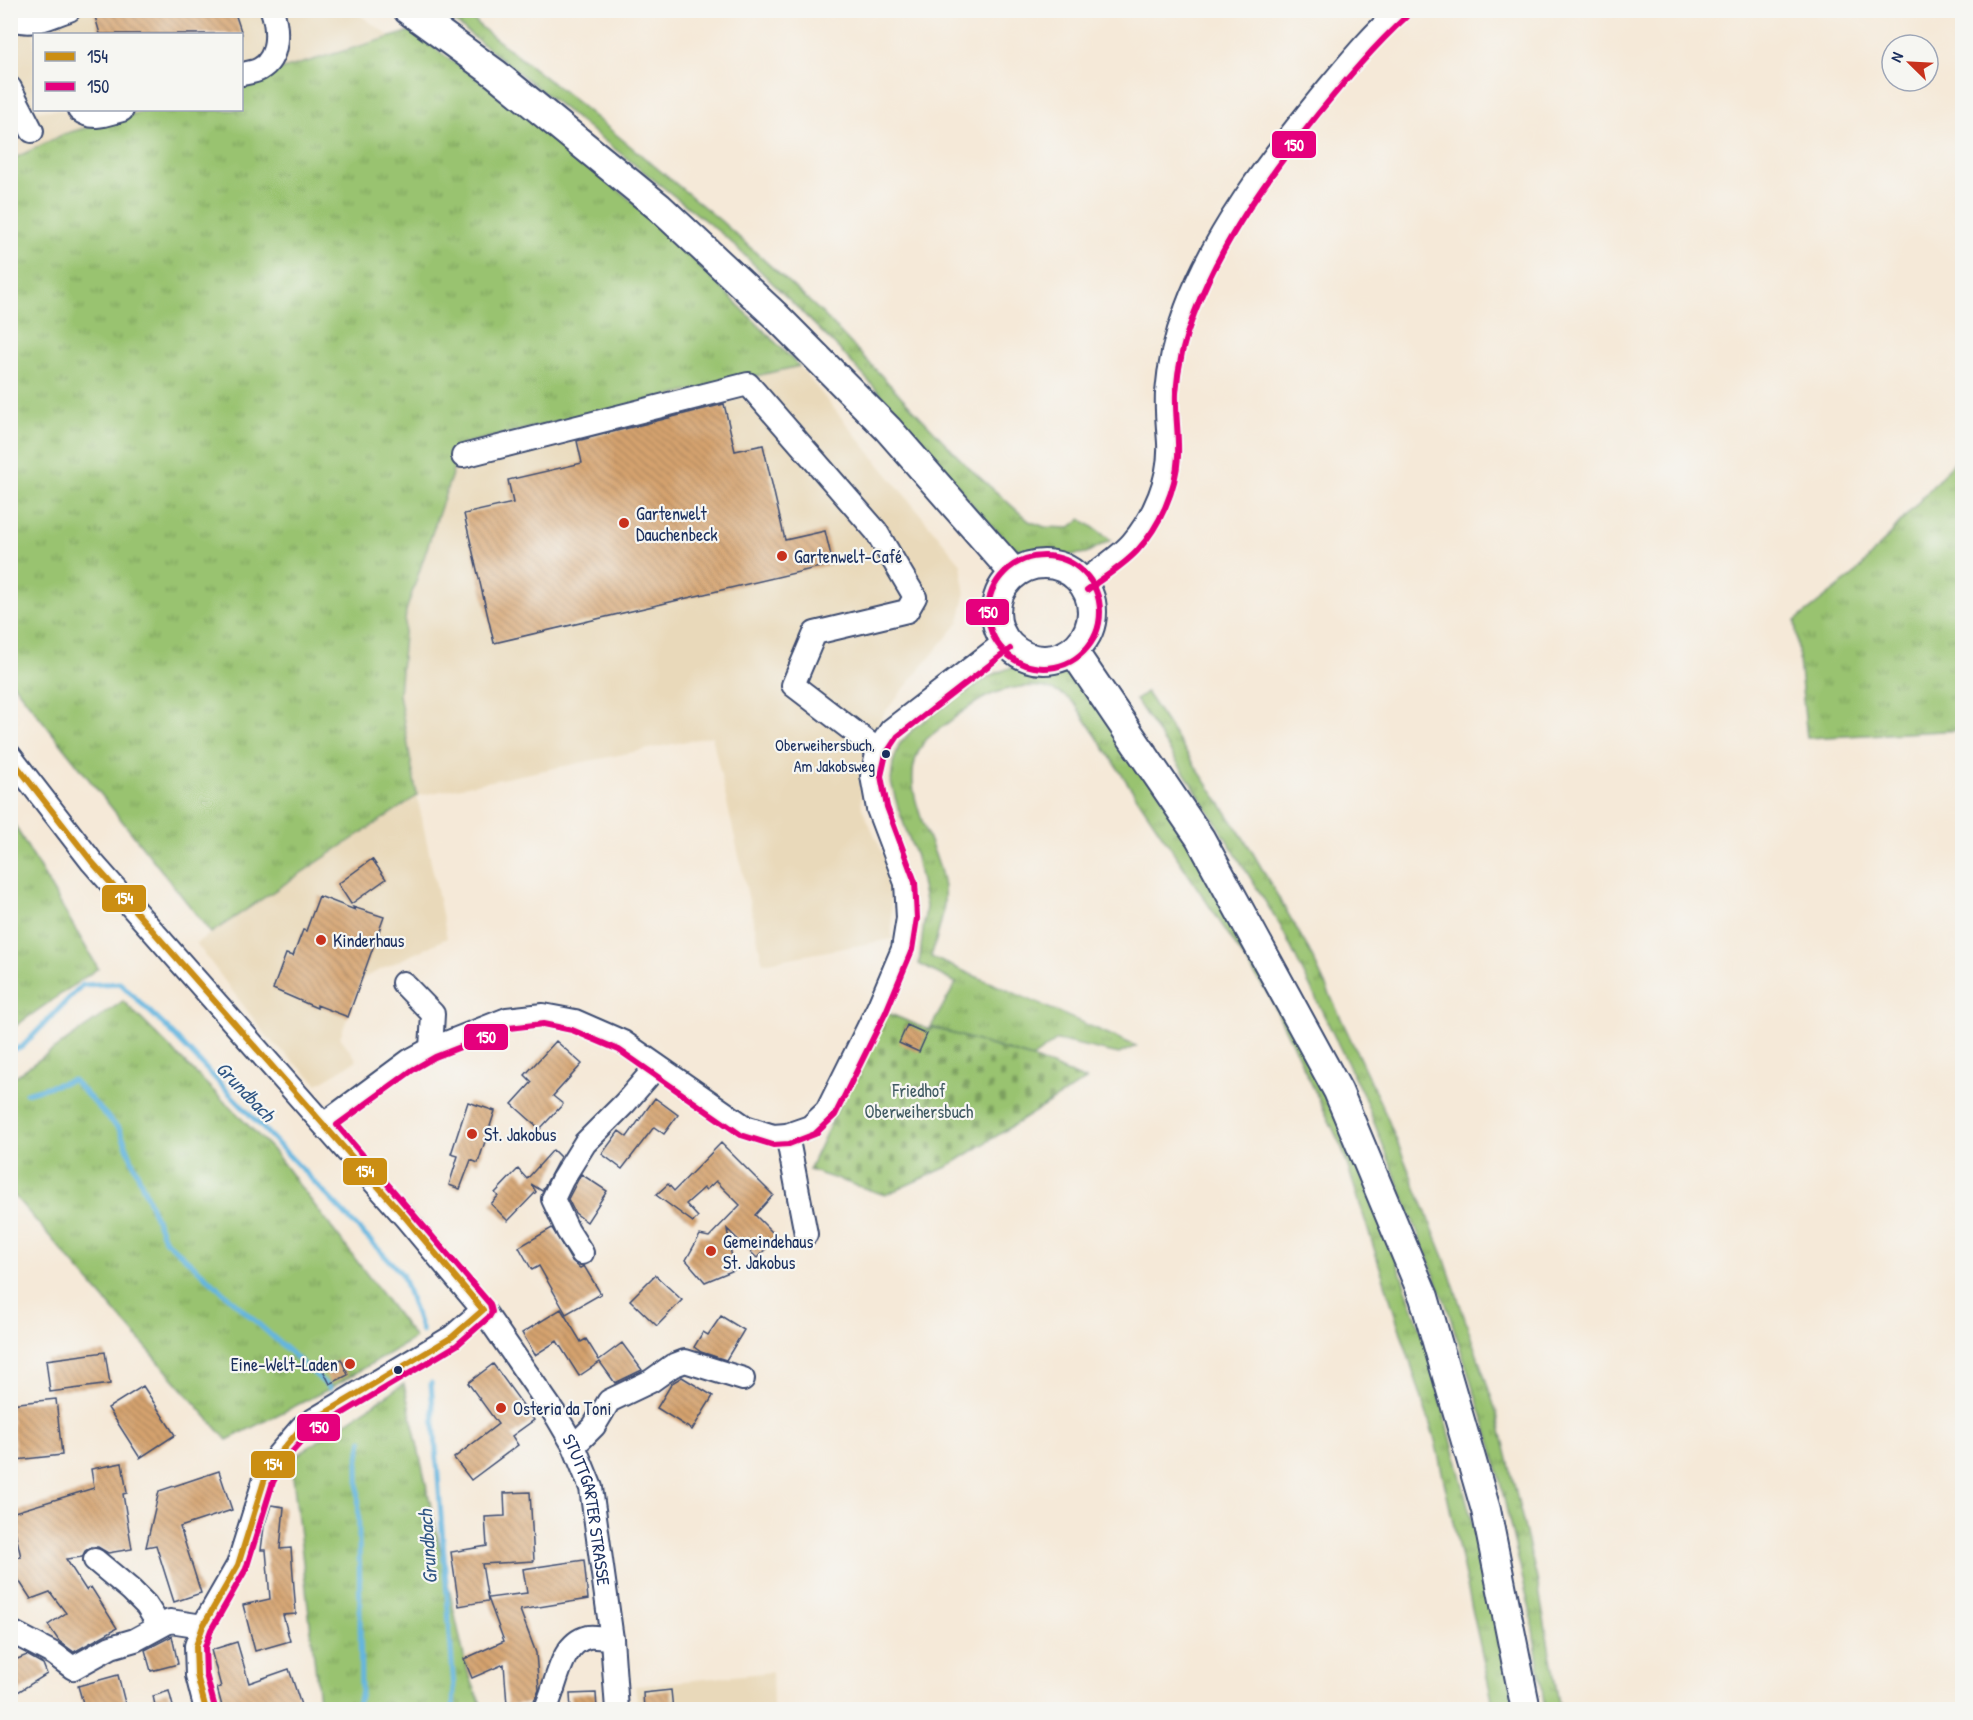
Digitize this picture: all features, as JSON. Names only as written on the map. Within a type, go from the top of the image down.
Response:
[{"type":"main road","points":[[408,10],[496,74],[659,207],[693,238],[776,316],[888,429],[1015,574]]},
{"type":"main road","points":[[1050,565],[1068,571],[1082,583],[1089,597],[1092,612],[1083,640],[1073,651],[1055,659],[1036,660],[1018,653],[1005,642],[998,627],[996,613],[998,598],[1005,585],[1015,574],[1031,566],[1050,565]]},
{"type":"main road","points":[[1073,651],[1200,838],[1338,1091],[1424,1297],[1486,1510],[1526,1710]]},
{"type":"street","points":[[10,19],[38,28],[69,10]]},
{"type":"street","points":[[243,75],[260,69],[271,56],[277,37],[272,10]]},
{"type":"street","points":[[1082,583],[1131,544],[1154,510],[1168,468],[1169,444],[1166,418],[1170,364],[1186,308],[1210,256],[1243,201],[1294,130],[1348,63],[1400,10]]},
{"type":"street","points":[[10,88],[32,131]]},
{"type":"street","points":[[81,111],[92,116],[118,111]]},
{"type":"street","points":[[463,456],[748,384],[876,531],[915,597],[907,611],[815,633],[793,685],[878,750]]},
{"type":"street","points":[[324,1124],[409,1061],[431,1049],[507,1019],[543,1015],[575,1021],[623,1042],[745,1127],[773,1136],[788,1135],[810,1127],[827,1111],[878,1008],[903,949],[908,918],[906,884],[878,809],[872,776],[878,750],[891,730],[1005,642]]},
{"type":"street","name":"STUTTGARTER STRASSE","points":[[10,756],[92,862],[324,1124],[483,1310],[557,1417],[574,1446],[591,1488],[612,1639],[617,1710]]},
{"type":"street","points":[[403,982],[433,1014],[431,1049]]},
{"type":"street","points":[[582,1253],[568,1231],[553,1199],[566,1172],[585,1143],[625,1103],[657,1066]]},
{"type":"street","points":[[788,1135],[806,1234]]},
{"type":"street","points":[[206,1710],[197,1675],[196,1646],[202,1626],[238,1565],[265,1478],[278,1455],[302,1427],[452,1337],[483,1310]]},
{"type":"street","points":[[574,1446],[594,1426],[609,1401],[651,1381],[672,1366],[685,1361],[743,1379]]},
{"type":"street","points":[[95,1560],[146,1605],[159,1626]]},
{"type":"street","points":[[10,1631],[54,1654],[73,1668],[111,1647],[135,1640],[170,1621],[202,1626]]},
{"type":"street","points":[[545,1710],[565,1656],[576,1642],[590,1636],[612,1639]]},
{"type":"shaded area","points":[[11,11],[354,11],[391,37],[243,81],[243,33],[33,33],[33,111],[144,111],[64,134],[11,160]]},
{"type":"shaded area","points":[[799,366],[961,564],[965,596],[959,622],[884,713],[863,760],[860,780],[862,808],[887,862],[891,895],[892,939],[763,963],[712,736],[417,796],[399,694],[406,611],[462,444]]},
{"type":"shaded area","name":"Kinderhaus","points":[[417,796],[447,938],[363,978],[340,1037],[357,1060],[318,1084],[268,1038],[196,943]]},
{"type":"shaded area","points":[[772,1672],[773,1709],[638,1709],[635,1686]]},
{"type":"green space","points":[[441,11],[468,11],[482,28],[578,103],[721,221],[822,313],[968,467],[1029,521],[1045,527],[1069,528],[1081,519],[1111,540],[1086,553],[1056,557],[1039,557],[1015,549],[977,511],[923,440],[839,349],[727,238]]},
{"type":"green space","points":[[411,31],[544,127],[653,219],[799,366],[462,444],[406,611],[399,694],[417,796],[211,933],[11,681],[11,160],[64,134],[144,111],[243,111],[243,81]]},
{"type":"green space","points":[[1962,453],[1962,730],[1807,738],[1795,621],[1854,575]]},
{"type":"green space","points":[[1038,661],[1053,665],[1076,677],[1181,820],[1342,1107],[1430,1357],[1510,1670],[1513,1709],[1494,1709],[1435,1440],[1342,1148],[1270,997],[1075,704],[1057,692],[1027,687],[995,693],[969,707],[924,742],[916,759],[913,776],[914,794],[939,864],[944,890],[942,919],[931,957],[1136,1046],[1119,1054],[1057,1040],[1032,1058],[931,1027],[956,983],[919,964],[926,906],[916,857],[891,782],[893,763],[899,745],[915,727],[992,675],[1017,665]]},
{"type":"green space","points":[[1146,692],[1250,848],[1309,950],[1387,1117],[1444,1257],[1497,1414],[1537,1579],[1560,1709],[1545,1709],[1530,1610],[1492,1447],[1447,1307],[1364,1097],[1280,925],[1136,700]]},
{"type":"green space","points":[[11,819],[98,968],[10,1029]]},
{"type":"green space","points":[[123,1001],[272,1149],[415,1338],[327,1390],[227,1440],[11,1192],[10,1080]]},
{"type":"green space","name":"Friedhof Oberweihersbuch","points":[[883,1011],[929,1030],[931,1027],[1032,1058],[1086,1080],[947,1167],[885,1195],[809,1170]]},
{"type":"green space","points":[[404,1384],[467,1670],[483,1709],[320,1709],[291,1459]]},
{"type":"building","points":[[102,10],[234,10],[242,33],[100,33],[94,13]]},
{"type":"building","name":"Gartenwelt Dauchenbeck","points":[[724,404],[735,451],[763,445],[785,540],[825,531],[833,564],[494,643],[464,514],[513,503],[508,480],[582,463],[577,441]]},
{"type":"building","points":[[372,859],[386,879],[351,904],[338,884]]},
{"type":"building","points":[[319,896],[355,910],[353,907],[384,917],[348,1017],[317,1005],[317,1008],[273,989],[286,954],[293,956],[303,930],[306,931]]},
{"type":"building","points":[[907,1025],[927,1034],[919,1052],[899,1043]]},
{"type":"building","points":[[556,1041],[582,1064],[553,1096],[563,1104],[540,1129],[512,1104],[532,1082],[525,1075]]},
{"type":"building","points":[[655,1098],[678,1115],[664,1134],[654,1127],[622,1169],[602,1154],[619,1131],[627,1137]]},
{"type":"building","name":"St. Jakobus","points":[[468,1102],[495,1111],[478,1163],[471,1160],[460,1189],[449,1185],[458,1156],[451,1154]]},
{"type":"building","points":[[721,1143],[773,1195],[755,1215],[777,1237],[757,1258],[727,1229],[734,1270],[705,1282],[686,1260],[700,1235],[709,1237],[740,1205],[716,1181],[686,1204],[698,1217],[693,1222],[656,1195],[668,1184],[674,1191]]},
{"type":"building","points":[[553,1150],[560,1157],[542,1191],[531,1184],[536,1192],[508,1221],[491,1204],[498,1196],[495,1193],[518,1169],[527,1179]]},
{"type":"building","points":[[581,1174],[607,1191],[587,1222],[575,1213],[568,1199]]},
{"type":"building","points":[[552,1228],[571,1260],[580,1268],[584,1266],[601,1294],[566,1314],[539,1266],[532,1270],[519,1247]]},
{"type":"building","points":[[655,1275],[682,1300],[657,1326],[630,1300]]},
{"type":"building","points":[[561,1309],[581,1342],[586,1339],[599,1360],[622,1343],[642,1370],[615,1383],[600,1362],[579,1376],[557,1341],[535,1355],[522,1333]]},
{"type":"building","points":[[721,1316],[744,1330],[726,1360],[701,1352],[694,1347],[703,1332],[708,1335]]},
{"type":"building","points":[[105,1352],[110,1384],[50,1392],[46,1360]]},
{"type":"building","points":[[341,1359],[348,1375],[330,1384],[322,1368]]},
{"type":"building","points":[[493,1364],[534,1420],[512,1436],[518,1445],[471,1480],[454,1458],[498,1424],[468,1383]]},
{"type":"building","points":[[682,1377],[713,1396],[692,1430],[657,1408],[672,1383]]},
{"type":"building","points":[[143,1386],[175,1435],[140,1458],[108,1408]]},
{"type":"building","points":[[56,1399],[62,1455],[16,1460],[10,1404]]},
{"type":"building","points":[[122,1463],[127,1493],[123,1494],[132,1549],[108,1553],[98,1547],[91,1547],[82,1557],[66,1559],[86,1590],[91,1587],[117,1628],[74,1652],[59,1641],[48,1625],[66,1613],[50,1592],[31,1599],[18,1579],[10,1583],[10,1558],[21,1557],[11,1513],[94,1488],[91,1469]]},
{"type":"building","points":[[219,1471],[232,1510],[180,1527],[201,1593],[174,1602],[156,1545],[146,1547],[159,1491]]},
{"type":"building","points":[[530,1492],[534,1561],[482,1564],[488,1601],[459,1606],[451,1552],[487,1546],[485,1517],[505,1516],[504,1493]]},
{"type":"building","points":[[271,1505],[284,1507],[280,1549],[291,1548],[296,1614],[283,1615],[290,1641],[255,1651],[243,1605],[270,1599],[266,1550],[261,1550],[264,1527]]},
{"type":"building","points":[[584,1560],[588,1599],[520,1610],[536,1653],[539,1690],[533,1703],[507,1705],[504,1664],[472,1678],[464,1659],[504,1641],[488,1598],[527,1593],[523,1569]]},
{"type":"building","points":[[172,1636],[178,1664],[151,1671],[145,1650]]},
{"type":"building","points":[[237,1642],[249,1683],[289,1669],[301,1705],[288,1710],[223,1710],[217,1688],[221,1687],[211,1650]]},
{"type":"building","points":[[27,1655],[43,1664],[47,1674],[10,1697],[10,1662]]},
{"type":"building","points":[[118,1675],[125,1703],[103,1710],[85,1710],[78,1686]]},
{"type":"building","points":[[671,1690],[673,1710],[644,1710],[643,1693]]},
{"type":"building","points":[[169,1691],[174,1710],[156,1710],[153,1696]]},
{"type":"building","points":[[596,1693],[597,1710],[571,1710],[570,1694]]},
{"type":"waterway","name":"Grundbach","points":[[10,1050],[22,1047],[82,985],[120,983],[168,1029],[402,1274],[422,1332]]},
{"type":"waterway","points":[[26,1093],[73,1080],[120,1130],[164,1239],[330,1388]]},
{"type":"waterway","name":"Grundbach","points":[[431,1383],[454,1689],[453,1710]]},
{"type":"waterway","points":[[357,1710],[361,1691],[358,1462],[362,1440]]},
{"type":"transit line","name":"150","points":[[1087,590],[1120,567],[1137,551],[1153,530],[1165,507],[1177,469],[1176,393],[1182,353],[1194,314],[1218,260],[1248,210],[1300,137],[1360,64],[1406,17]]},
{"type":"transit line","name":"150","points":[[1044,556],[1066,560],[1084,572],[1096,590],[1100,612],[1096,634],[1084,652],[1066,664],[1044,668],[1022,664],[1004,652],[992,634],[988,612],[992,590],[1004,572],[1022,560],[1044,556]]},
{"type":"transit line","name":"150","points":[[215,1708],[206,1674],[205,1647],[211,1630],[246,1569],[273,1482],[285,1460],[308,1434],[457,1345],[492,1312],[490,1304],[337,1125],[414,1069],[435,1057],[509,1028],[543,1024],[572,1030],[619,1050],[741,1135],[773,1145],[789,1144],[815,1134],[835,1115],[886,1012],[912,950],[917,918],[915,882],[887,807],[881,776],[886,754],[898,736],[1010,649]]},
{"type":"transit line","name":"154","points":[[10,757],[92,862],[405,1217],[483,1310]]},
{"type":"transit line","name":"154","points":[[206,1710],[197,1675],[196,1646],[203,1626],[238,1565],[265,1478],[278,1455],[302,1427],[452,1337],[483,1310]]},
{"type":"place","name":"Gartenwelt Dauchenbeck","points":[[624,523]]},
{"type":"place","name":"Gartenwelt-Café","points":[[782,556]]},
{"type":"place","name":"Oberweihersbuch, Am Jakobsweg","points":[[886,754]]},
{"type":"place","name":"Kinderhaus","points":[[321,940]]},
{"type":"place","name":"St. Jakobus","points":[[472,1134]]},
{"type":"place","name":"Gemeindehaus St. Jakobus","points":[[711,1251]]},
{"type":"place","name":"Eine-Welt-Laden","points":[[350,1364]]},
{"type":"place","name":"Osteria da Toni","points":[[501,1408]]}]
